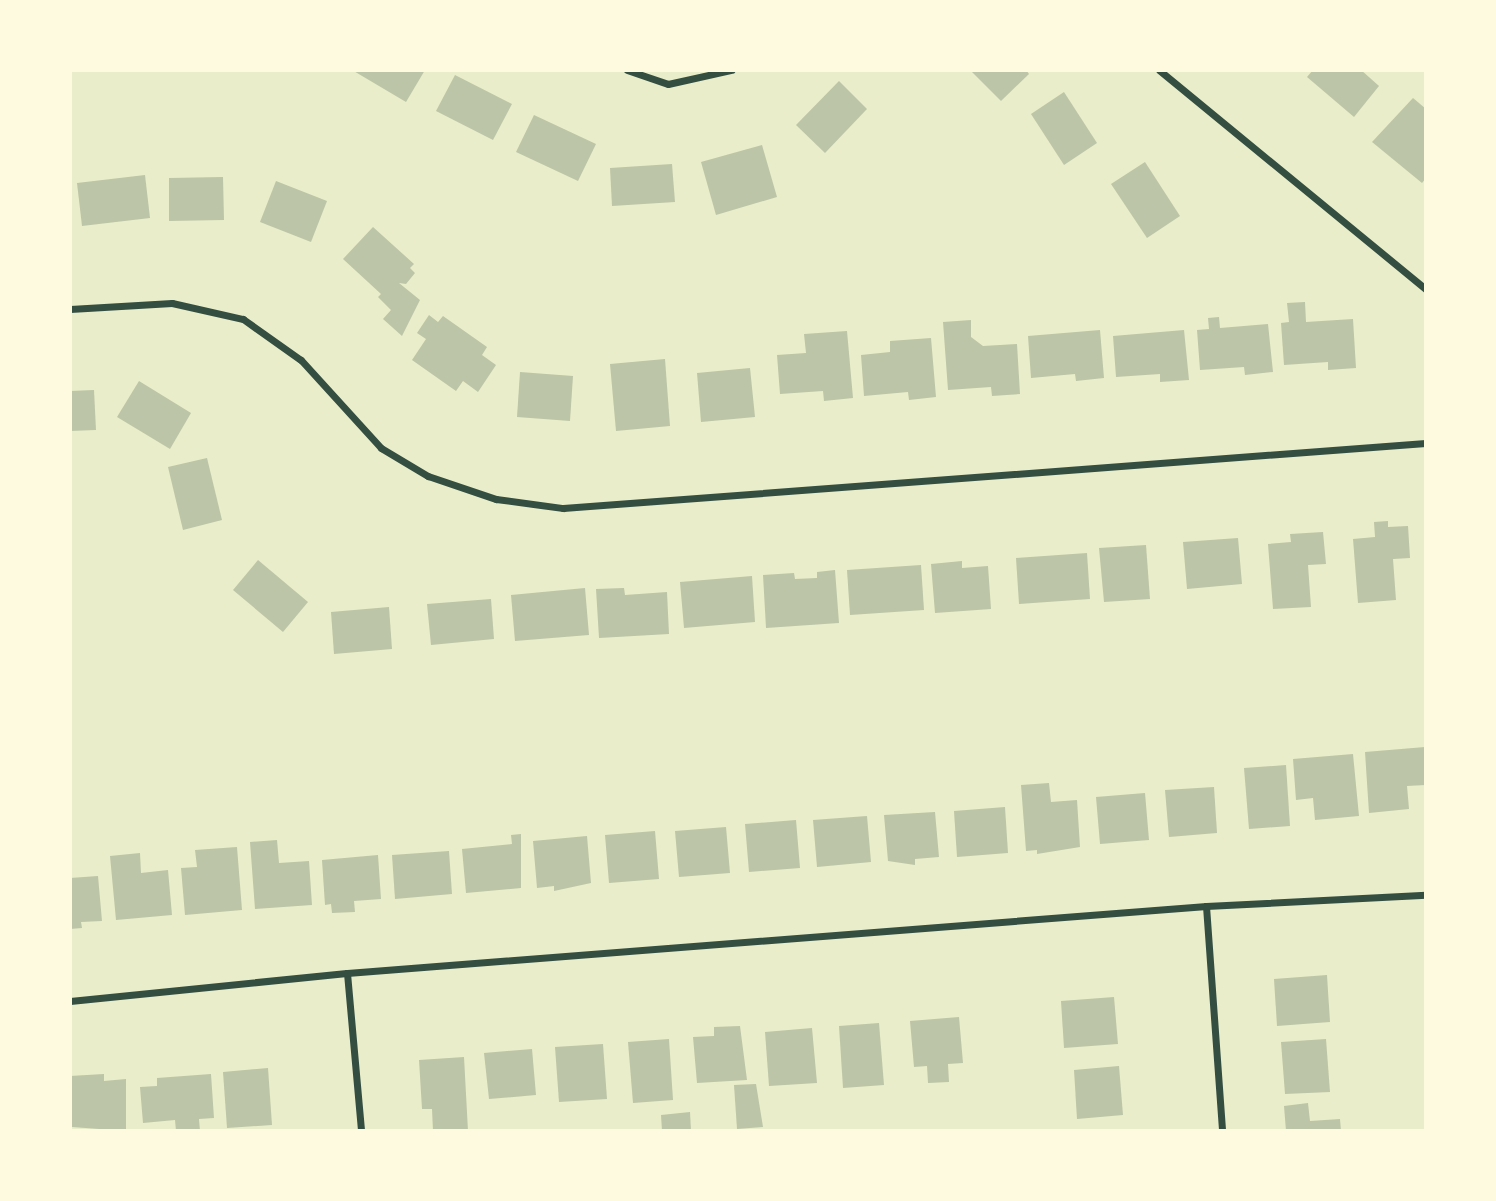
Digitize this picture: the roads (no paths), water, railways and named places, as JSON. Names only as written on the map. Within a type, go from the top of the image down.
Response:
[{"type":"street","points":[[627,70],[668,84],[731,70]]},
{"type":"street","points":[[1159,70],[1426,289]]},
{"type":"street","points":[[70,309],[172,303],[243,319],[301,359],[381,448],[428,476],[496,499],[562,508],[1426,443]]},
{"type":"street","points":[[70,1001],[347,973],[1206,906],[1426,895]]},
{"type":"street","points":[[1206,906],[1222,1131]]},
{"type":"street","points":[[347,973],[361,1131]]}]
